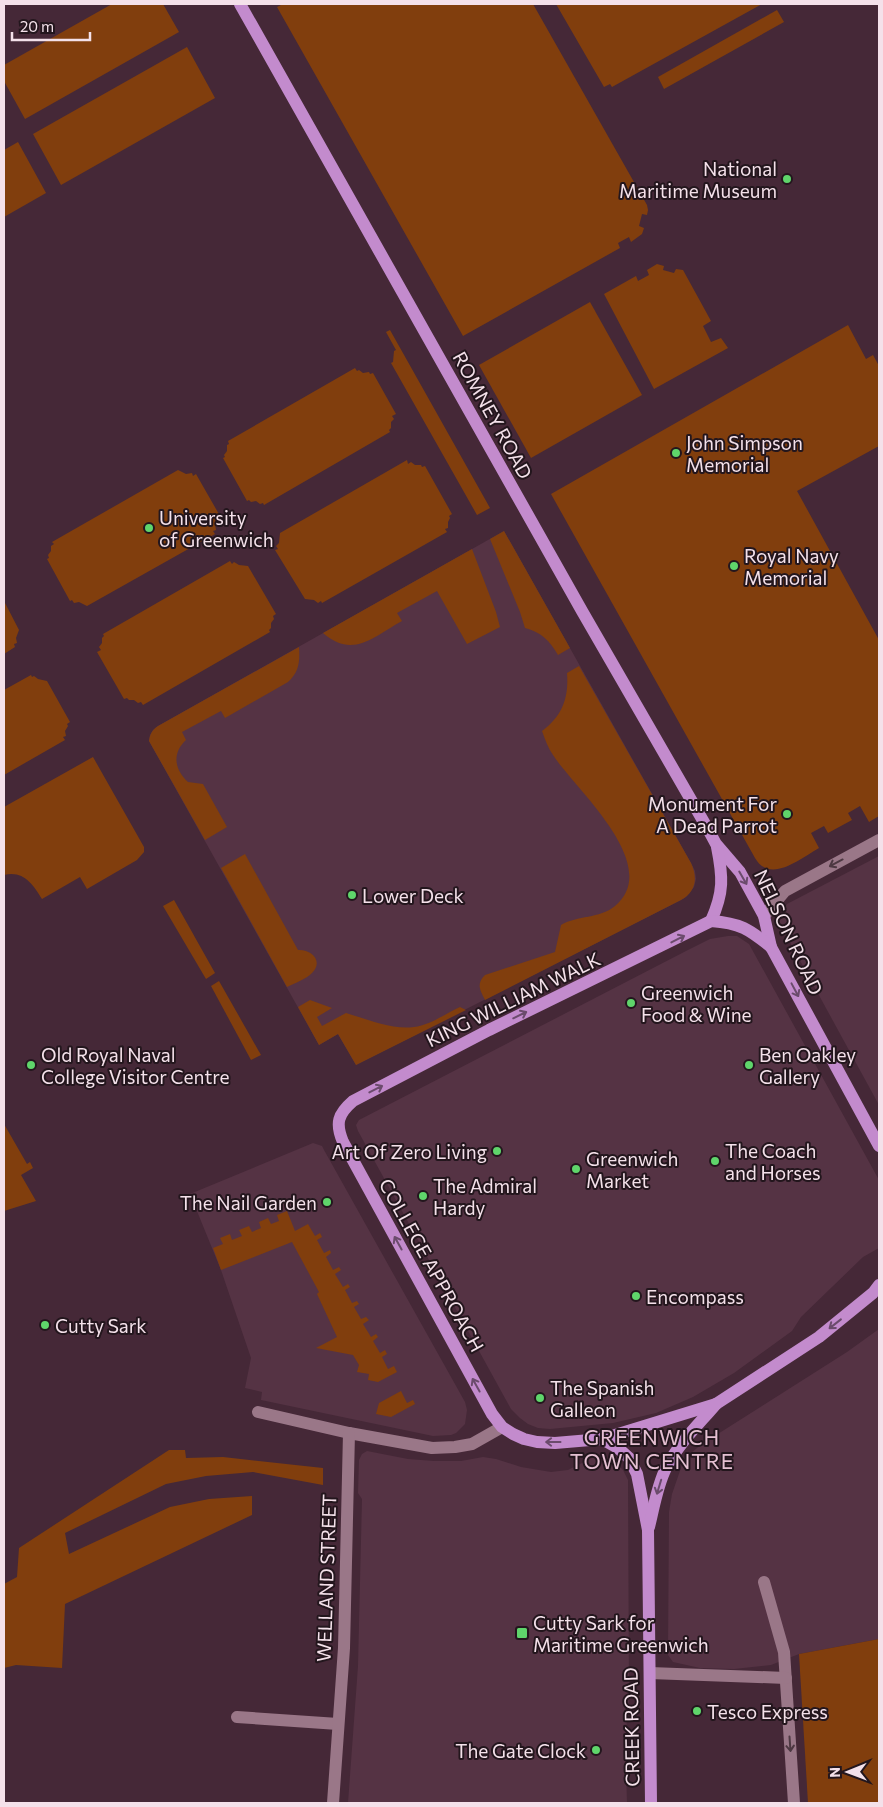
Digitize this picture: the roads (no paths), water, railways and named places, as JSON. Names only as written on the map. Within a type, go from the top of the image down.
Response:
[{"type":"main road","name":"ROMNEY ROAD","points":[[240,4],[577,603],[716,844]]},
{"type":"main road","name":"NELSON ROAD","points":[[716,844],[740,872],[764,916],[771,947],[879,1146]]},
{"type":"main road","points":[[716,844],[722,873],[721,891],[711,922],[740,925],[754,933],[771,947]]},
{"type":"main road","name":"KING WILLIAM WALK","points":[[339,1118],[344,1108],[353,1101],[489,1030],[711,922]]},
{"type":"main road","name":"COLLEGE APPROACH","points":[[339,1118],[338,1130],[343,1142],[492,1414],[502,1427]]},
{"type":"main road","points":[[502,1427],[519,1437],[536,1442],[555,1443],[602,1439],[716,1404],[819,1337],[877,1290]]},
{"type":"main road","name":"CREEK ROAD","points":[[648,1530],[659,1486],[666,1468],[676,1452],[716,1404]]},
{"type":"main road","name":"CREEK ROAD","points":[[602,1439],[618,1448],[629,1458],[637,1474],[648,1530],[651,1803]]},
{"type":"street","points":[[764,916],[785,891],[879,840]]},
{"type":"street","points":[[258,1412],[349,1433],[432,1448],[472,1444],[502,1427]]},
{"type":"street","name":"WELLAND STREET","points":[[333,1803],[344,1648],[349,1433]]},
{"type":"street","points":[[764,1582],[784,1652],[794,1803]]},
{"type":"street","points":[[650,1673],[786,1678]]},
{"type":"street","points":[[237,1717],[338,1724]]},
{"type":"place","name":"National Maritime Museum","points":[[787,179]]},
{"type":"place","name":"John Simpson Memorial","points":[[676,453]]},
{"type":"place","name":"University of Greenwich","points":[[149,528]]},
{"type":"place","name":"Royal Navy Memorial","points":[[734,566]]},
{"type":"place","name":"Monument For A Dead Parrot","points":[[787,814]]},
{"type":"place","name":"Lower Deck","points":[[352,895]]},
{"type":"place","name":"Greenwich Food & Wine","points":[[631,1003]]},
{"type":"place","name":"Old Royal Naval College Visitor Centre","points":[[31,1065]]},
{"type":"place","name":"Ben Oakley Gallery","points":[[749,1065]]},
{"type":"place","name":"Art Of Zero Living","points":[[497,1151]]},
{"type":"place","name":"The Coach and Horses","points":[[715,1161]]},
{"type":"place","name":"Greenwich Market","points":[[576,1169]]},
{"type":"place","name":"The Admiral Hardy","points":[[423,1196]]},
{"type":"place","name":"The Nail Garden","points":[[327,1202]]},
{"type":"place","name":"Encompass","points":[[636,1296]]},
{"type":"place","name":"Cutty Sark","points":[[45,1325]]},
{"type":"place","name":"The Spanish Galleon","points":[[540,1398]]},
{"type":"place","name":"Cutty Sark for Maritime Greenwich","points":[[522,1633]]},
{"type":"place","name":"Tesco Express","points":[[697,1711]]},
{"type":"place","name":"The Gate Clock","points":[[596,1750]]},
{"type":"district","name":"GREENWICH TOWN CENTRE","points":[[652,1448]]}]
